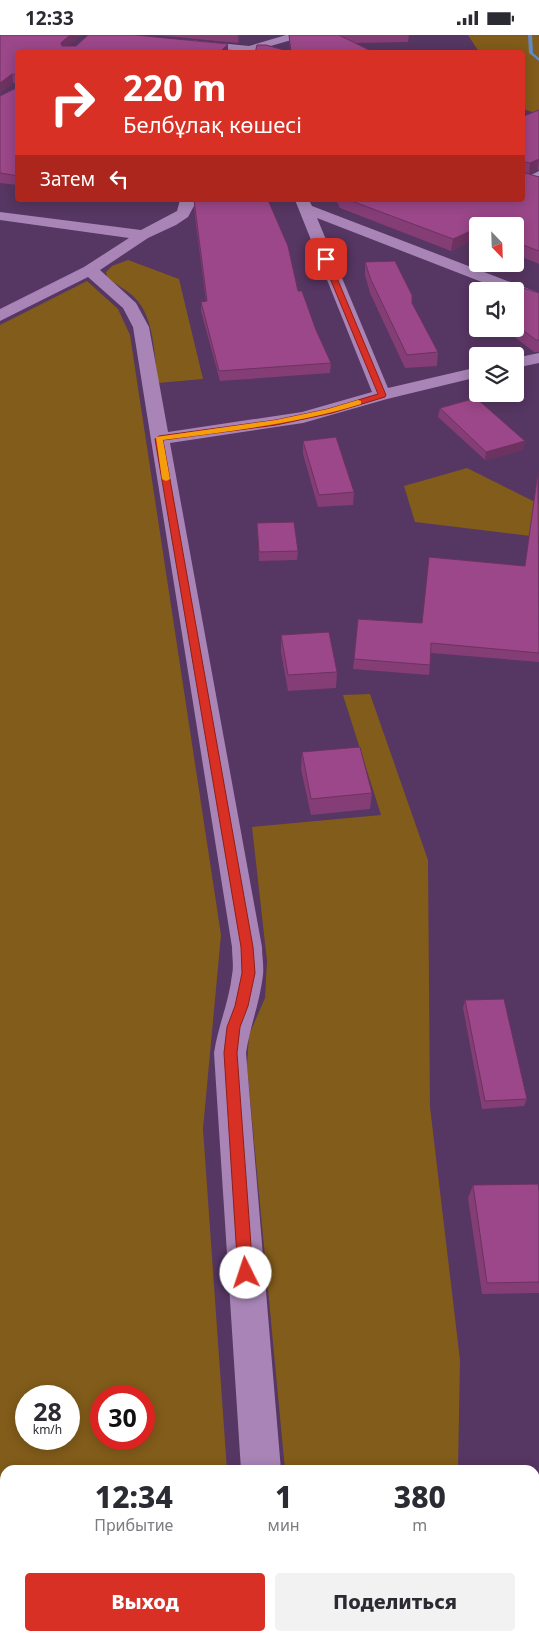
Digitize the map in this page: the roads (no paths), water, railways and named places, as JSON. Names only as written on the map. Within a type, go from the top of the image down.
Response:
[{"type":"street","points":[[255,50],[298,35]]},
{"type":"street","points":[[175,42],[243,50]]},
{"type":"street","points":[[0,316],[90,270],[143,235],[183,214],[187,202]]},
{"type":"street","points":[[303,204],[539,299]]},
{"type":"street","points":[[303,204],[382,395]]},
{"type":"street","points":[[0,215],[143,235]]},
{"type":"street","points":[[90,270],[130,306],[141,327],[247,947],[248,973],[242,1006],[234,1027],[230,1053],[261,1465]]},
{"type":"street","points":[[524,361],[539,358]]},
{"type":"street","points":[[159,439],[276,423],[330,411],[382,395],[469,375]]},
{"type":"lane","points":[[529,180],[539,173]]},
{"type":"waterway","points":[[530,35],[531,53],[539,60]]}]
